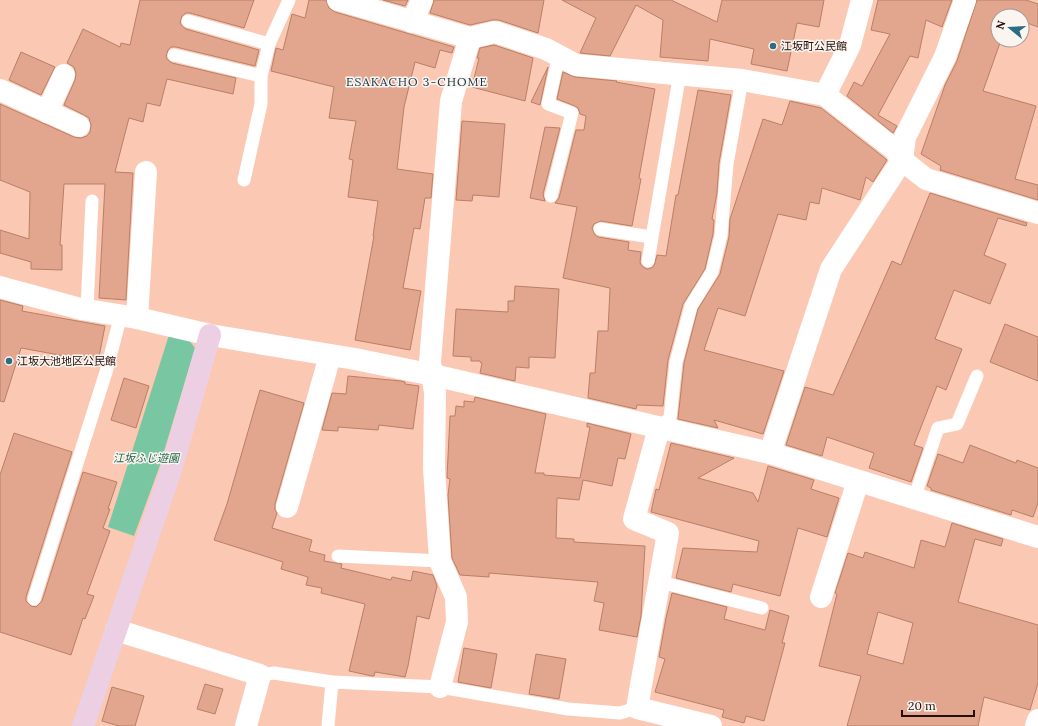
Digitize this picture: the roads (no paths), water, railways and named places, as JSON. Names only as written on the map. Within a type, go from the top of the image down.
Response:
[{"type":"street","points":[[338,0],[470,38],[495,32],[546,49],[576,64],[742,80],[824,95],[894,149],[902,160],[926,179],[1038,213]]},
{"type":"street","points":[[412,22],[422,0]]},
{"type":"street","points":[[824,95],[850,45],[862,0]]},
{"type":"street","points":[[770,453],[831,269],[902,160],[906,137],[945,57],[965,0]]},
{"type":"street","points":[[440,686],[457,622],[456,597],[440,561],[434,468],[435,392],[430,362],[451,101],[470,38]]},
{"type":"street","points":[[47,112],[64,75]]},
{"type":"street","points":[[0,90],[79,126]]},
{"type":"street","points":[[129,316],[146,172]]},
{"type":"street","points":[[0,287],[87,310],[129,316],[210,335],[355,359],[432,375],[770,453],[1038,537]]},
{"type":"street","points":[[84,726],[171,470],[210,335]]},
{"type":"street","points":[[287,507],[330,356]]},
{"type":"street","points":[[659,428],[634,519],[668,533],[637,708],[711,726]]},
{"type":"street","points":[[821,597],[858,481]]},
{"type":"street","points":[[116,630],[260,675],[246,726]]},
{"type":"street","points":[[1036,726],[1038,720]]},
{"type":"lane","points":[[244,180],[261,104],[261,76],[269,44],[289,0]]},
{"type":"lane","points":[[188,21],[269,44]]},
{"type":"lane","points":[[174,56],[261,76]]},
{"type":"lane","points":[[551,196],[572,113],[548,104],[559,56]]},
{"type":"lane","points":[[648,261],[680,73]]},
{"type":"lane","points":[[659,428],[670,418],[676,362],[691,306],[712,272],[714,265],[721,235],[727,164],[742,80]]},
{"type":"lane","points":[[87,310],[92,201]]},
{"type":"lane","points":[[600,229],[651,237]]},
{"type":"lane","points":[[34,599],[106,372],[129,316]]},
{"type":"lane","points":[[914,499],[938,428],[957,424],[977,376]]},
{"type":"lane","points":[[338,556],[440,561]]},
{"type":"lane","points":[[660,582],[762,608]]},
{"type":"lane","points":[[260,675],[274,673],[332,682],[440,686],[568,709],[620,713],[637,708]]},
{"type":"lane","points":[[328,726],[332,682]]},
{"type":"place","name":"江坂町公民館","points":[[773,46]]},
{"type":"place","name":"江坂大池地区公民館","points":[[9,361]]},
{"type":"district","name":"ESAKACHO 3-CHOME","points":[[417,82]]},
{"type":"park label","name":"江坂ふじ遊園","points":[[146,458]]}]
